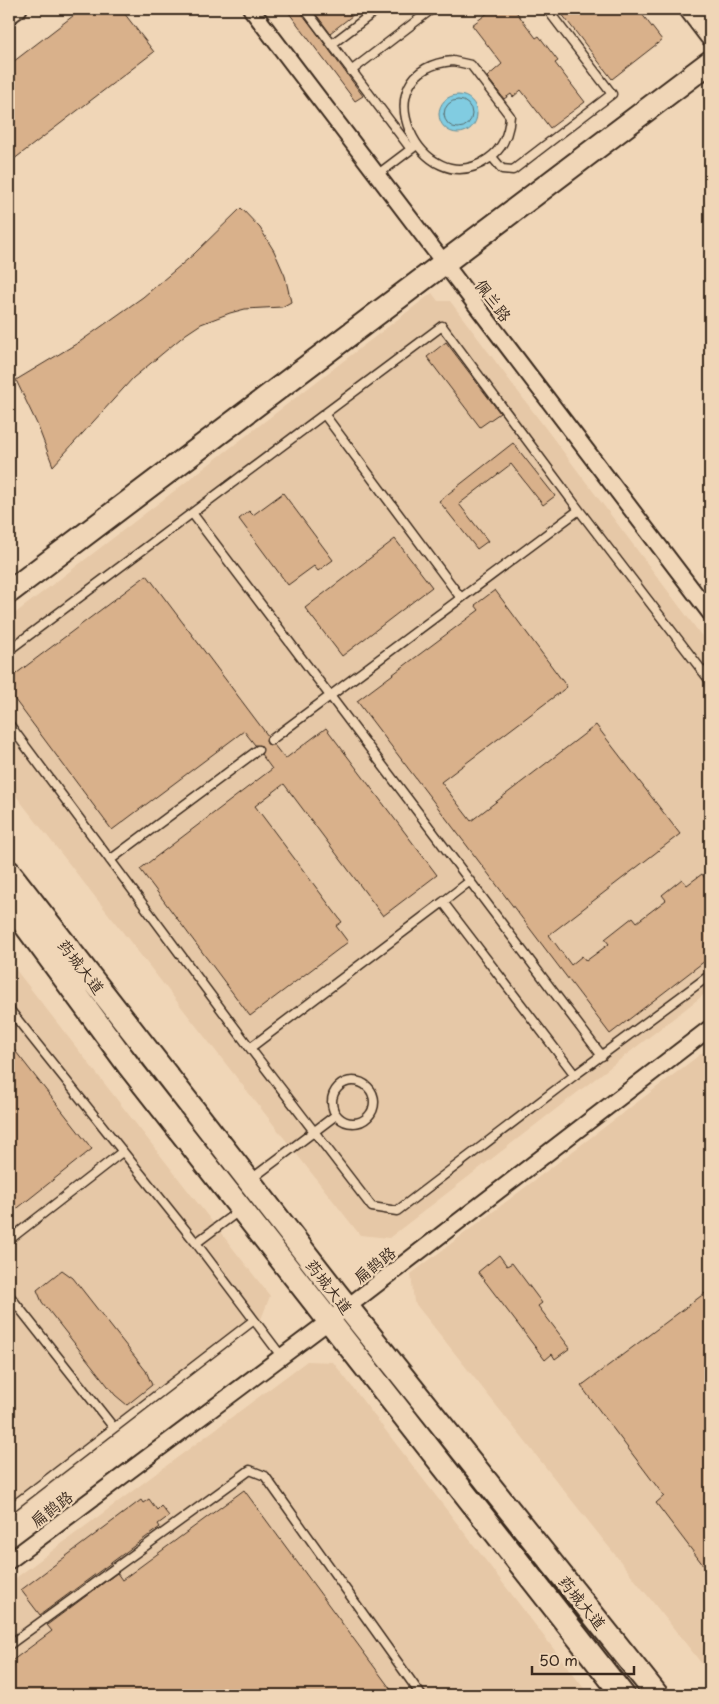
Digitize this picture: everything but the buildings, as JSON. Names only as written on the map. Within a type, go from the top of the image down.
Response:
[{"type":"main road","points":[[691,9],[710,34]]},
{"type":"main road","points":[[9,592],[710,62]]},
{"type":"main road","name":"药城大道","points":[[9,872],[347,1307],[657,1695]]},
{"type":"main road","name":"药城大道","points":[[9,903],[129,1066],[623,1695]]},
{"type":"street","points":[[9,16],[19,9]]},
{"type":"street","name":"佩兰路","points":[[251,9],[710,613]]},
{"type":"street","name":"扁鹊路","points":[[9,1561],[282,1357],[710,1028]]},
{"type":"lane","points":[[305,9],[352,71],[414,147],[447,167],[466,168],[492,157],[504,142],[510,125],[510,116],[471,65],[462,62],[444,62],[427,68],[419,74],[408,90],[403,109],[404,118],[414,147]]},
{"type":"lane","points":[[332,44],[378,9]]},
{"type":"lane","points":[[352,71],[432,9]]},
{"type":"lane","points":[[492,157],[502,169],[513,170],[612,94],[548,9]]},
{"type":"lane","points":[[377,175],[414,147]]},
{"type":"lane","points":[[9,650],[442,326],[579,510],[710,681]]},
{"type":"lane","points":[[324,414],[461,598]]},
{"type":"lane","points":[[271,740],[579,510]]},
{"type":"lane","points":[[192,513],[602,1056]]},
{"type":"lane","points":[[9,724],[250,1048],[372,1206],[397,1211],[710,975]]},
{"type":"lane","points":[[110,860],[258,750]]},
{"type":"lane","points":[[250,1048],[470,881]]},
{"type":"lane","points":[[443,902],[575,1075]]},
{"type":"lane","points":[[9,1009],[196,1243],[282,1357]]},
{"type":"lane","points":[[346,1082],[359,1082],[370,1090],[374,1102],[373,1108],[366,1119],[360,1122],[346,1122],[336,1115],[331,1102],[335,1090],[340,1085],[346,1082]]},
{"type":"lane","points":[[249,1181],[336,1115]]},
{"type":"lane","points":[[9,1240],[122,1152]]},
{"type":"lane","points":[[196,1243],[241,1209]]},
{"type":"lane","points":[[9,1295],[114,1428]]},
{"type":"lane","points":[[9,1509],[254,1320]]},
{"type":"lane","points":[[9,1645],[250,1470],[265,1476],[421,1695]]},
{"type":"shaded area","points":[[432,293],[438,301],[450,301],[710,647],[710,990],[389,1238],[360,1235],[9,787],[9,618]]},
{"type":"shaded area","points":[[9,961],[270,1296],[260,1322],[9,1517]]},
{"type":"shaded area","points":[[710,1047],[710,1674],[414,1302],[411,1274]]},
{"type":"shaded area","points":[[307,1361],[333,1362],[589,1695],[9,1695],[9,1583]]},
{"type":"water","points":[[458,95],[465,96],[471,101],[476,107],[476,121],[471,127],[465,132],[458,133],[451,132],[445,127],[440,121],[439,114],[440,107],[445,101],[451,96]]}]
